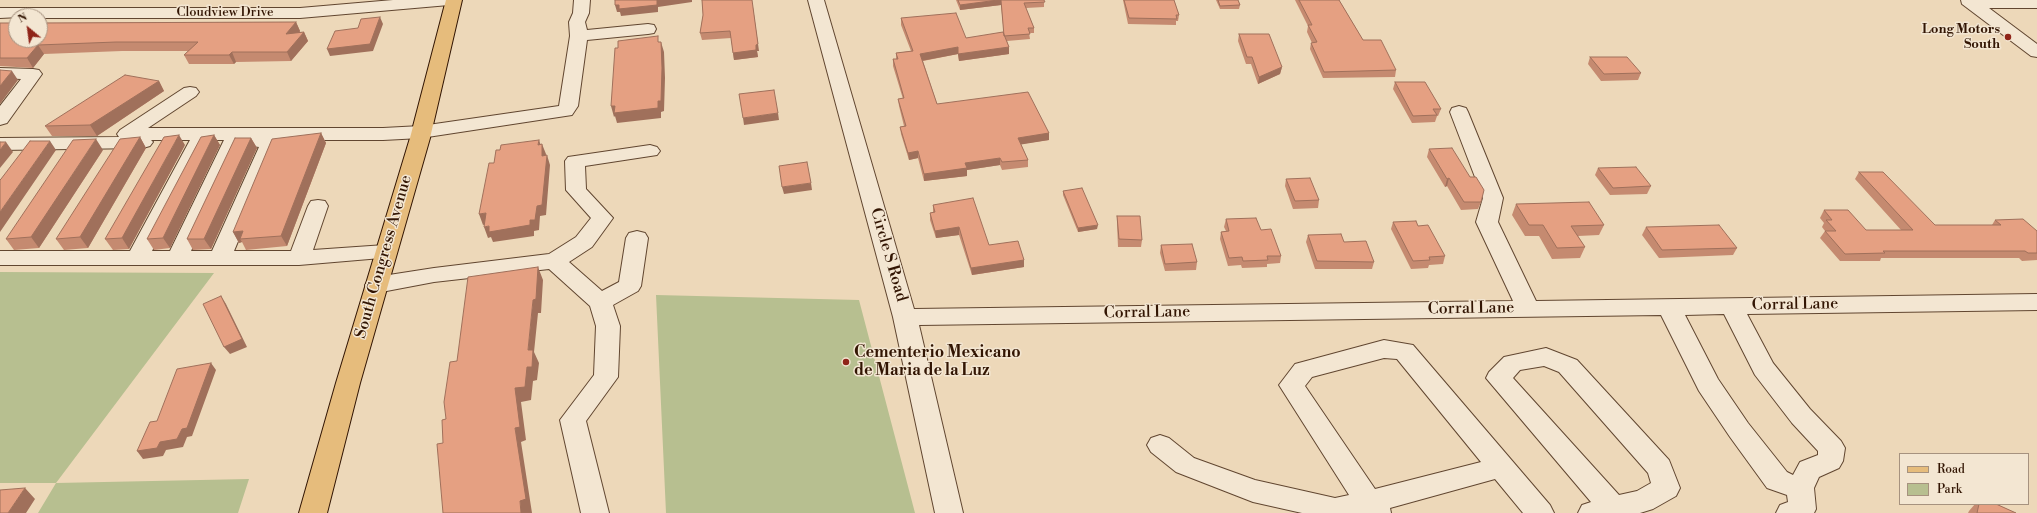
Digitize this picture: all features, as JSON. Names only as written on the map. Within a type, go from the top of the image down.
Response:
[{"type":"main road","name":"South Congress Avenue","points":[[313,513],[385,252],[421,132],[454,0]]},
{"type":"street","name":"Cloudview Drive","points":[[0,13],[300,13],[449,0]]},
{"type":"street","points":[[190,92],[127,134],[383,134],[421,132],[564,111],[569,106],[579,36],[577,22],[581,13],[582,0]]},
{"type":"street","name":"Circle S Road","points":[[816,0],[905,317],[949,513]]},
{"type":"street","points":[[1969,2],[2037,3]]},
{"type":"street","points":[[1969,2],[2037,52]]},
{"type":"street","points":[[2012,2],[2037,19]]},
{"type":"street","points":[[579,36],[648,29]]},
{"type":"street","points":[[0,73],[33,74],[0,119]]},
{"type":"street","points":[[1459,112],[1493,198],[1487,222],[1528,308]]},
{"type":"street","points":[[178,258],[233,141]]},
{"type":"street","points":[[0,144],[119,143],[157,149],[198,142],[272,141],[220,258]]},
{"type":"street","points":[[137,258],[198,142]]},
{"type":"street","points":[[60,162],[73,143]]},
{"type":"street","points":[[107,162],[119,143]]},
{"type":"street","points":[[17,161],[30,144]]},
{"type":"street","points":[[376,285],[434,275],[554,261],[584,242],[602,218],[576,190],[576,161],[650,151]]},
{"type":"street","points":[[299,258],[318,206]]},
{"type":"street","points":[[95,258],[106,238]]},
{"type":"street","points":[[600,302],[630,286],[637,238]]},
{"type":"street","points":[[45,258],[57,239]]},
{"type":"street","points":[[0,258],[299,258],[385,252]]},
{"type":"street","points":[[554,261],[600,302],[608,326],[606,377],[573,420],[595,513]]},
{"type":"street","name":"Corral Lane","points":[[905,317],[2037,302]]},
{"type":"street","points":[[1731,306],[1764,369],[1801,416],[1832,448],[1830,461],[1809,470],[1800,488],[1802,509],[1790,513]]},
{"type":"street","points":[[1669,307],[1708,384],[1739,430],[1777,480],[1800,488]]},
{"type":"street","points":[[1374,508],[1291,385],[1304,370],[1384,349],[1404,351],[1540,513]]},
{"type":"street","points":[[1546,357],[1568,366],[1660,468],[1666,488],[1643,501],[1602,511],[1498,378],[1513,363],[1546,357]]},
{"type":"street","points":[[1160,445],[1185,465],[1253,491],[1335,509],[1374,508],[1501,467]]},
{"type":"green space","points":[[0,272],[214,273],[56,483],[0,483]]},
{"type":"green space","points":[[656,295],[859,300],[915,513],[666,513]]},
{"type":"green space","points":[[249,479],[238,513],[38,513],[56,483]]},
{"type":"building","points":[[615,0],[657,0],[657,5],[619,9],[619,5],[615,5]]},
{"type":"building","points":[[702,0],[752,0],[758,44],[756,45],[756,50],[733,53],[730,31],[700,33],[703,15]]},
{"type":"building","points":[[958,0],[998,0],[960,5]]},
{"type":"building","points":[[1001,0],[1044,0],[1045,2],[1024,3],[1034,28],[1028,28],[1030,34],[1004,36]]},
{"type":"building","points":[[1124,0],[1174,0],[1179,15],[1176,15],[1177,19],[1129,18]]},
{"type":"building","points":[[1218,0],[1238,0],[1240,5],[1220,6]]},
{"type":"building","points":[[1299,0],[1339,0],[1363,40],[1381,40],[1396,70],[1324,72],[1311,43],[1317,42],[1308,25],[1312,25]]},
{"type":"building","points":[[956,13],[966,38],[1003,32],[1009,47],[958,54],[958,47],[920,54],[937,104],[1028,92],[1049,133],[1018,138],[1028,160],[1002,162],[1000,158],[965,163],[967,168],[924,174],[918,151],[908,153],[900,127],[906,126],[898,99],[904,98],[893,59],[898,59],[896,53],[913,51],[901,18]]},
{"type":"building","points":[[380,17],[370,44],[327,49],[335,31],[358,28],[361,19]]},
{"type":"building","points":[[296,22],[286,34],[304,32],[287,52],[232,52],[229,55],[184,55],[198,42],[116,42],[48,45],[48,23]]},
{"type":"building","points":[[0,23],[8,23],[8,48],[35,48],[27,58],[0,58]]},
{"type":"building","points":[[1239,34],[1269,34],[1282,67],[1259,77],[1252,57],[1247,57]]},
{"type":"building","points":[[658,36],[658,42],[661,42],[662,68],[661,101],[658,101],[658,108],[614,113],[615,106],[611,106],[615,48],[618,48],[618,41]]},
{"type":"building","points":[[1590,57],[1627,57],[1641,73],[1604,74]]},
{"type":"building","points":[[0,70],[12,71],[0,86]]},
{"type":"building","points":[[125,75],[159,81],[90,125],[45,126]]},
{"type":"building","points":[[1395,82],[1425,82],[1441,109],[1433,109],[1437,115],[1413,116]]},
{"type":"building","points":[[774,90],[778,113],[743,118],[739,94]]},
{"type":"building","points":[[321,133],[281,236],[240,239],[243,231],[233,232],[272,139]]},
{"type":"building","points":[[179,135],[122,238],[105,239],[164,137]]},
{"type":"building","points":[[214,135],[163,238],[147,239],[201,137]]},
{"type":"building","points":[[140,137],[80,237],[56,239],[120,139]]},
{"type":"building","points":[[235,138],[251,138],[204,239],[187,239]]},
{"type":"building","points":[[96,139],[31,237],[6,239],[73,140]]},
{"type":"building","points":[[539,140],[538,145],[542,144],[542,156],[547,155],[542,205],[537,206],[535,220],[530,220],[530,225],[489,232],[489,226],[484,227],[486,213],[479,214],[489,163],[494,163],[496,150],[500,150],[501,145]]},
{"type":"building","points":[[30,141],[50,141],[0,212],[0,180]]},
{"type":"building","points":[[0,142],[6,142],[0,150]]},
{"type":"building","points":[[1452,148],[1470,177],[1476,177],[1484,190],[1481,202],[1464,202],[1449,178],[1447,179],[1429,149]]},
{"type":"building","points":[[807,162],[811,183],[782,187],[779,166]]},
{"type":"building","points":[[1636,167],[1651,186],[1613,188],[1598,168]]},
{"type":"building","points":[[1859,172],[1883,172],[1935,225],[2001,225],[1995,220],[2023,219],[2037,231],[2037,253],[2028,253],[2025,251],[1883,251],[1885,253],[1845,254],[1825,231],[1836,231],[1826,220],[1832,220],[1824,210],[1848,210],[1866,230],[1913,230]]},
{"type":"building","points":[[1310,178],[1319,200],[1295,201],[1286,179]]},
{"type":"building","points":[[1082,188],[1098,225],[1078,228],[1063,191]]},
{"type":"building","points":[[973,198],[989,245],[1018,241],[1024,260],[971,268],[959,227],[935,231],[930,213],[935,212],[933,205]]},
{"type":"building","points":[[1589,202],[1604,225],[1571,226],[1585,247],[1557,248],[1543,225],[1529,225],[1516,204]]},
{"type":"building","points":[[1117,216],[1140,216],[1142,240],[1119,239]]},
{"type":"building","points":[[1256,218],[1261,230],[1271,229],[1281,256],[1267,256],[1268,260],[1243,261],[1242,257],[1229,258],[1221,232],[1229,231],[1226,219]]},
{"type":"building","points":[[1416,221],[1418,226],[1428,225],[1445,256],[1429,257],[1430,260],[1413,261],[1393,222]]},
{"type":"building","points":[[1719,225],[1737,248],[1662,250],[1646,227]]},
{"type":"building","points":[[1341,234],[1344,242],[1366,241],[1374,262],[1317,261],[1308,235]]},
{"type":"building","points":[[1192,244],[1197,262],[1165,264],[1161,245]]},
{"type":"building","points":[[538,267],[536,299],[533,300],[528,350],[533,350],[532,367],[527,367],[525,387],[515,388],[520,427],[515,428],[526,499],[520,501],[521,513],[443,513],[437,444],[443,443],[442,420],[446,419],[444,402],[450,362],[457,361],[468,277]]},
{"type":"building","points":[[221,296],[242,339],[224,347],[203,304]]},
{"type":"building","points":[[211,363],[187,428],[182,429],[177,439],[160,442],[157,448],[137,451],[150,422],[157,421],[177,369]]},
{"type":"building","points":[[25,488],[8,513],[0,513],[0,490]]},
{"type":"building","points":[[1979,505],[1998,505],[2016,513],[1977,513]]},
{"type":"place","name":"Long Motors South","points":[[2008,37]]},
{"type":"place","name":"Cementerio Mexicano de Maria de la Luz","points":[[846,362]]}]
